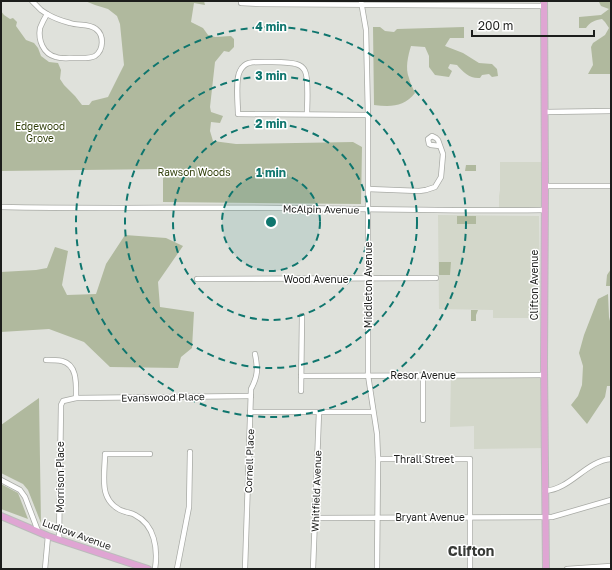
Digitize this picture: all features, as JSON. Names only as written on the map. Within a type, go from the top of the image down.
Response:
[{"type":"main road","name":"Clifton Avenue","points":[[544,3],[544,375],[546,569]]},
{"type":"main road","name":"Ludlow Avenue","points":[[1,516],[48,536],[147,569]]},
{"type":"street","points":[[32,1],[47,14],[64,22],[95,27],[100,33],[102,40],[97,54],[89,58],[58,58],[49,54],[43,47],[40,37],[40,27],[47,14]]},
{"type":"street","points":[[241,3],[544,3]]},
{"type":"street","name":"Middleton Avenue","points":[[361,3],[366,30],[368,115],[368,376],[377,434],[377,569]]},
{"type":"street","points":[[307,114],[307,76],[304,69],[300,66],[294,63],[254,62],[242,67],[238,74],[238,114],[368,115]]},
{"type":"street","points":[[545,112],[611,111]]},
{"type":"street","points":[[368,189],[419,191],[436,187],[442,172],[443,154],[440,146]]},
{"type":"street","points":[[545,186],[611,186]]},
{"type":"street","name":"McAlpin Avenue","points":[[1,207],[545,210]]},
{"type":"street","name":"Wood Avenue","points":[[197,279],[436,278]]},
{"type":"street","points":[[301,391],[302,316]]},
{"type":"street","name":"Cornell Place","points":[[245,569],[251,389],[256,379],[258,365],[255,354]]},
{"type":"street","points":[[46,360],[61,361],[67,363],[72,368],[75,376],[76,398]]},
{"type":"street","points":[[423,375],[423,420]]},
{"type":"street","name":"Resor Avenue","points":[[301,376],[544,375]]},
{"type":"street","name":"Evanswood Place","points":[[76,398],[251,396]]},
{"type":"street","name":"Morrison Place","points":[[59,539],[61,405],[63,401],[76,398]]},
{"type":"street","points":[[250,412],[373,412]]},
{"type":"street","name":"Whitfield Avenue","points":[[313,569],[319,412]]},
{"type":"street","points":[[177,569],[189,507],[190,452]]},
{"type":"street","points":[[150,454],[105,454],[104,487],[112,504],[121,510],[136,515],[149,527],[155,543],[155,569]]},
{"type":"street","name":"Thrall Street","points":[[378,459],[470,459],[470,517]]},
{"type":"street","points":[[545,490],[559,488],[600,461],[611,459]]},
{"type":"street","points":[[1,480],[20,490],[25,497],[38,531]]},
{"type":"street","name":"Bryant Avenue","points":[[315,518],[552,517],[611,500]]},
{"type":"street","points":[[470,517],[470,569]]},
{"type":"street","points":[[46,569],[48,536]]},
{"type":"street","points":[[567,569],[611,566]]},
{"type":"shaded area","points":[[500,162],[545,162],[545,210],[499,210]]},
{"type":"shaded area","points":[[438,215],[539,216],[540,318],[493,318],[493,310],[439,309]]},
{"type":"shaded area","points":[[451,375],[544,375],[545,448],[474,449],[474,426],[450,427]]},
{"type":"green space","points":[[85,1],[204,1],[205,5],[194,3],[191,22],[203,28],[208,35],[215,37],[231,36],[234,39],[234,47],[229,52],[224,51],[215,62],[210,107],[211,112],[223,116],[220,123],[211,122],[210,131],[213,141],[236,144],[353,142],[362,147],[361,204],[163,202],[163,169],[1,171],[1,11],[4,15],[10,19],[13,18],[17,22],[16,26],[26,40],[34,43],[41,56],[49,62],[58,63],[61,70],[60,79],[64,85],[82,105],[89,105],[92,101],[108,97],[124,65],[120,24],[117,16],[108,9]]},
{"type":"green space","points":[[595,1],[611,1],[610,74],[588,74],[593,65],[591,47],[593,43],[605,35],[609,28],[602,19],[589,24],[586,28],[579,28],[579,17],[601,15],[609,9],[601,6],[599,2]]},
{"type":"green space","points":[[373,27],[380,27],[385,31],[394,32],[397,29],[464,27],[464,38],[450,38],[445,46],[463,53],[479,63],[492,64],[497,69],[498,76],[492,77],[489,74],[476,78],[464,72],[457,65],[450,64],[448,68],[452,71],[449,77],[435,75],[429,67],[429,56],[425,47],[411,46],[407,70],[415,93],[411,98],[397,105],[374,105]]},
{"type":"green space","points":[[466,165],[476,165],[476,171],[465,171]]},
{"type":"green space","points":[[457,216],[476,216],[476,224],[457,224]]},
{"type":"green space","points":[[125,235],[166,238],[183,246],[158,282],[160,307],[194,312],[192,348],[181,357],[178,368],[110,367],[84,342],[49,329],[1,332],[1,272],[47,268],[55,247],[68,251],[62,285],[67,295],[96,294],[106,264]]},
{"type":"green space","points":[[439,262],[451,262],[450,275],[439,275]]},
{"type":"green space","points":[[611,269],[611,286],[606,286],[607,275]]},
{"type":"green space","points":[[608,294],[609,317],[611,325],[611,386],[607,386],[605,397],[587,424],[571,405],[578,396],[582,385],[583,366],[579,353],[584,335],[598,299]]},
{"type":"green space","points":[[471,310],[478,310],[476,321],[471,321]]},
{"type":"green space","points":[[39,398],[41,523],[28,490],[23,484],[1,473],[1,425]]},
{"type":"green space","points":[[1,484],[18,493],[28,519],[1,509]]},
{"type":"district","name":"Clifton","points":[[471,550]]},
{"type":"park label","name":"Edgewood Grove","points":[[40,132]]},
{"type":"park label","name":"Rawson Woods","points":[[194,172]]}]
